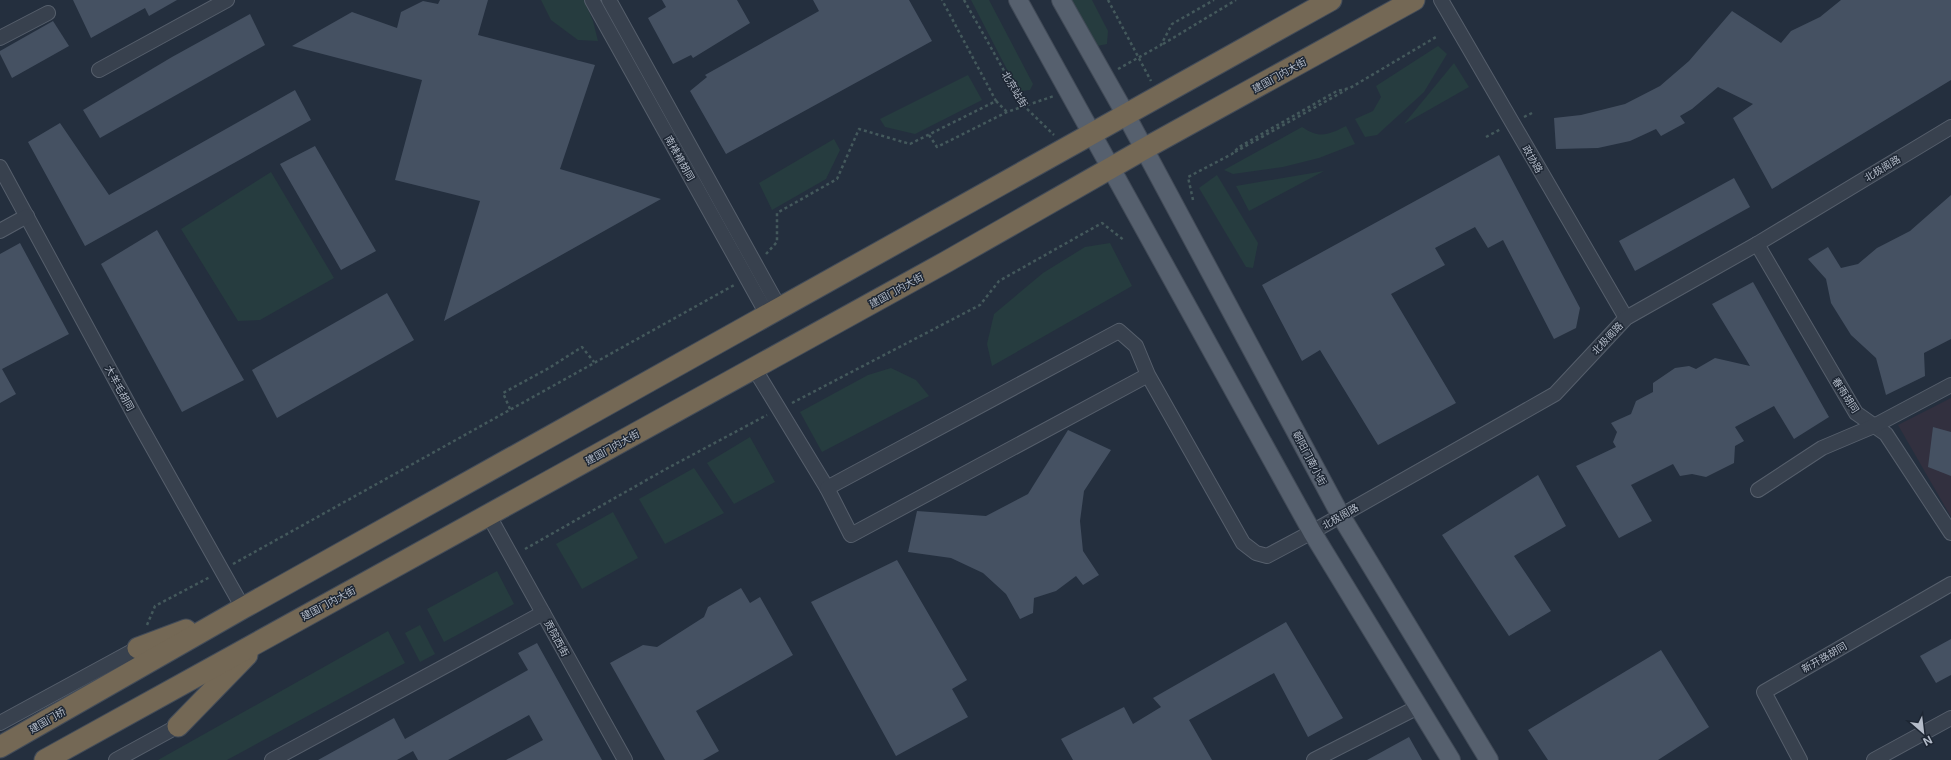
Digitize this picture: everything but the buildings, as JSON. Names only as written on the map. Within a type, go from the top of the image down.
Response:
[{"type":"highway","points":[[138,648],[243,608],[1331,0]]},
{"type":"highway","name":"建国门内大街","points":[[45,760],[264,638],[489,516],[1414,0]]},
{"type":"highway","name":"建国门桥","points":[[0,747],[243,608]]},
{"type":"highway","points":[[178,726],[264,638]]},
{"type":"main road","points":[[1018,0],[1312,532],[1451,760]]},
{"type":"main road","points":[[1061,0],[1126,115]]},
{"type":"main road","name":"朝阳门南小街","points":[[1126,115],[1341,516],[1489,760]]},
{"type":"street","points":[[99,70],[227,0]]},
{"type":"street","name":"南裱褙胡同","points":[[592,0],[746,278],[774,312]]},
{"type":"street","points":[[609,0],[756,265],[774,312]]},
{"type":"street","name":"政协路","points":[[1441,0],[1626,318]]},
{"type":"street","points":[[0,38],[48,13]]},
{"type":"street","name":"北极阁路","points":[[1148,375],[1243,543],[1256,553],[1267,556],[1341,516],[1555,394],[1626,318],[1757,244],[1951,127]]},
{"type":"street","name":"大羊毛胡同","points":[[0,167],[136,418],[243,608]]},
{"type":"street","points":[[0,231],[27,216]]},
{"type":"street","name":"春雨胡同","points":[[1757,244],[1856,413],[1886,434],[1951,533]]},
{"type":"street","points":[[754,368],[827,488],[851,536],[1148,375],[1136,346],[1119,331],[827,488]]},
{"type":"street","points":[[1758,490],[1822,448],[1874,426],[1951,385]]},
{"type":"street","name":"贡院西街","points":[[489,516],[625,760]]},
{"type":"street","name":"新开路胡同","points":[[1800,760],[1764,692],[1951,584]]},
{"type":"street","points":[[272,760],[543,613]]},
{"type":"street","points":[[0,723],[138,648]]},
{"type":"street","points":[[1314,760],[1418,707]]},
{"type":"street","points":[[1874,760],[1951,718]]},
{"type":"street","points":[[116,760],[178,726]]},
{"type":"path","points":[[928,135],[937,147],[1007,112],[996,101],[942,0]]},
{"type":"path","name":"北京站街","points":[[964,0],[1024,106],[1068,148]]},
{"type":"path","points":[[1108,0],[1159,96]]},
{"type":"path","points":[[1178,20],[1214,0]]},
{"type":"path","points":[[1161,44],[1236,0]]},
{"type":"path","points":[[1193,200],[1188,177],[1232,154],[1239,147],[1337,91],[1350,88],[1436,37]]},
{"type":"path","points":[[756,265],[777,242],[777,213],[837,179],[859,129],[910,144],[996,101]]},
{"type":"path","points":[[525,549],[666,469],[980,305],[999,281],[1102,223],[1125,241]]},
{"type":"path","points":[[138,648],[155,606],[222,571],[746,278]]},
{"type":"path","points":[[510,409],[503,393],[549,368],[582,347],[594,362]]},
{"type":"shaded area","points":[[1951,398],[1951,517],[1898,425]]},
{"type":"green space","points":[[541,0],[584,0],[593,21],[598,41],[578,40],[551,20]]},
{"type":"green space","points":[[971,0],[989,0],[1033,84],[1030,90],[1021,91],[1015,85]]},
{"type":"green space","points":[[1071,0],[1092,0],[1108,31],[1107,44],[1097,46]]},
{"type":"green space","points":[[1438,46],[1447,54],[1424,92],[1377,135],[1365,137],[1355,119],[1373,111],[1381,97],[1376,86]]},
{"type":"green space","points":[[1454,63],[1469,87],[1404,124]]},
{"type":"green space","points":[[968,75],[982,100],[915,134],[885,127],[880,119]]},
{"type":"green space","points":[[1346,126],[1355,144],[1319,158],[1283,167],[1233,174],[1224,170],[1302,127],[1314,133],[1324,134],[1334,132]]},
{"type":"green space","points":[[834,139],[840,150],[826,179],[772,210],[759,183]]},
{"type":"green space","points":[[1324,171],[1249,211],[1236,186]]},
{"type":"green space","points":[[271,172],[334,278],[260,320],[238,321],[181,229]]},
{"type":"green space","points":[[1217,175],[1258,243],[1253,268],[1246,267],[1199,188]]},
{"type":"green space","points":[[1110,243],[1132,286],[992,366],[987,344],[994,314],[1043,273],[1085,247]]},
{"type":"green space","points":[[891,368],[916,380],[929,396],[822,452],[800,412],[868,375]]},
{"type":"green space","points":[[750,437],[775,482],[734,504],[707,463]]},
{"type":"green space","points":[[694,468],[724,513],[665,544],[639,499]]},
{"type":"green space","points":[[613,512],[638,558],[582,589],[556,544]]},
{"type":"green space","points":[[497,571],[514,604],[444,642],[427,609]]},
{"type":"green space","points":[[420,625],[435,654],[420,662],[405,633]]},
{"type":"green space","points":[[388,631],[405,663],[227,760],[158,760]]}]
